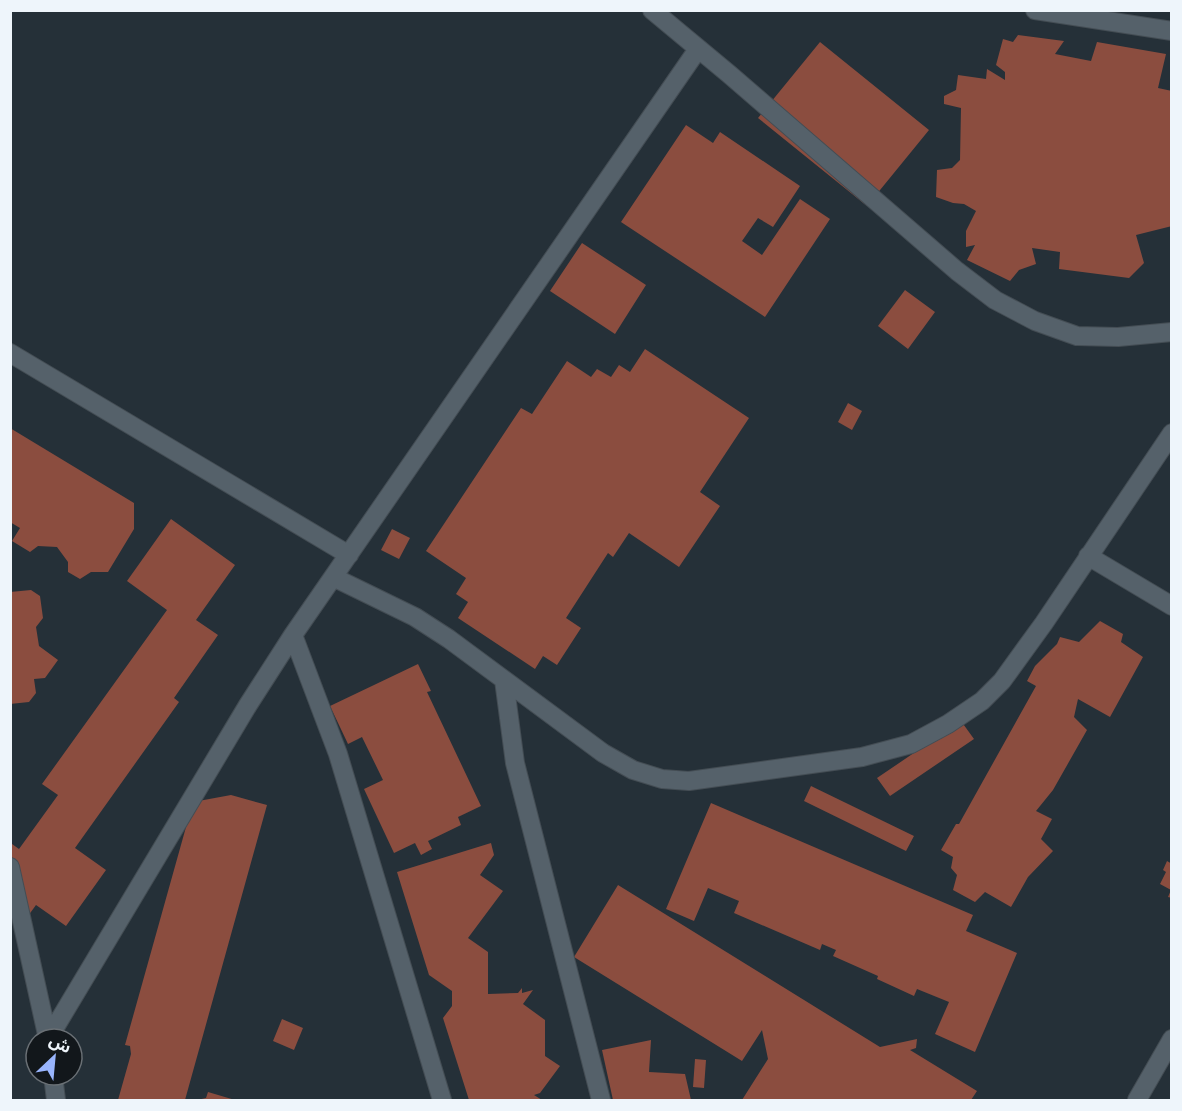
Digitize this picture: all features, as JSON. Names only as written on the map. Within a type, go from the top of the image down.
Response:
[{"type":"street","points":[[652,10],[957,271],[995,300],[1035,321],[1077,336],[1118,337],[1172,332]]},
{"type":"street","points":[[1035,10],[1172,31]]},
{"type":"street","points":[[55,1027],[292,635],[698,49]]},
{"type":"street","points":[[10,353],[349,555]]},
{"type":"street","points":[[333,577],[415,617],[449,639],[603,753],[633,770],[662,779],[689,781],[862,757],[911,744],[948,724],[982,701],[1002,681],[1172,433]]},
{"type":"street","points":[[1088,556],[1172,606]]},
{"type":"street","points":[[292,635],[338,754],[442,1101]]},
{"type":"street","points":[[504,680],[515,763],[601,1101]]},
{"type":"street","points":[[10,867],[45,1027]]},
{"type":"street","points":[[1137,1101],[1172,1039]]},
{"type":"building","points":[[1018,35],[1064,41],[1055,54],[1091,61],[1097,42],[1166,54],[1158,88],[1172,91],[1172,226],[1136,235],[1144,263],[1129,278],[1059,269],[1060,252],[1032,248],[1036,264],[1019,270],[1010,281],[967,260],[975,245],[966,247],[966,231],[976,211],[964,204],[936,197],[937,170],[952,168],[960,160],[961,108],[944,104],[944,96],[956,90],[958,75],[986,79],[987,69],[1005,80],[1005,72],[996,65],[1003,39],[1013,42]]},
{"type":"building","points":[[820,42],[929,130],[867,206],[758,118]]},
{"type":"building","points":[[686,125],[713,143],[720,132],[800,186],[773,227],[758,218],[742,241],[762,255],[800,199],[830,219],[765,317],[621,222]]},
{"type":"building","points":[[582,243],[646,285],[615,334],[550,291]]},
{"type":"building","points":[[905,290],[935,312],[908,349],[878,326]]},
{"type":"building","points":[[645,349],[749,418],[700,492],[720,506],[679,567],[629,533],[613,557],[608,553],[566,618],[581,628],[557,665],[543,656],[535,669],[458,618],[468,602],[456,594],[466,578],[426,551],[521,408],[532,414],[567,361],[591,377],[597,369],[611,377],[619,365],[630,372]]},
{"type":"building","points":[[848,403],[862,411],[852,430],[838,422]]},
{"type":"building","points":[[10,428],[134,503],[134,529],[108,572],[91,572],[80,579],[68,572],[68,562],[57,547],[38,546],[30,552],[12,541],[20,528],[10,522]]},
{"type":"building","points":[[171,519],[235,565],[196,620],[218,635],[174,698],[179,702],[75,848],[106,870],[66,926],[36,905],[28,916],[10,877],[10,847],[12,844],[19,849],[58,795],[42,784],[167,610],[127,581]]},
{"type":"building","points":[[392,529],[410,538],[399,559],[381,550]]},
{"type":"building","points":[[31,590],[40,596],[43,618],[36,627],[39,646],[58,660],[45,678],[34,679],[36,693],[29,702],[10,704],[10,592]]},
{"type":"building","points":[[1100,621],[1123,634],[1121,642],[1143,657],[1110,717],[1078,699],[1074,717],[1087,730],[1053,790],[1036,811],[1052,819],[1041,839],[1053,851],[1028,877],[1011,907],[985,892],[975,902],[953,890],[957,875],[951,868],[953,857],[941,850],[956,824],[959,824],[1036,686],[1027,681],[1035,666],[1057,644],[1060,637],[1079,642]]},
{"type":"building","points":[[418,664],[431,691],[427,692],[481,806],[458,817],[461,825],[428,841],[432,849],[421,855],[415,843],[394,853],[364,789],[383,780],[362,737],[348,744],[330,706]]},
{"type":"building","points":[[961,721],[974,739],[890,796],[877,778]]},
{"type":"building","points":[[811,786],[914,836],[906,851],[804,801]]},
{"type":"building","points":[[231,795],[267,805],[185,1100],[118,1100],[131,1054],[130,1046],[125,1045],[193,802]]},
{"type":"building","points":[[711,803],[973,915],[966,931],[1017,953],[975,1052],[935,1034],[949,1002],[917,989],[914,996],[877,979],[878,976],[833,956],[836,950],[822,944],[820,950],[734,913],[739,901],[708,888],[694,921],[666,909]]},
{"type":"building","points":[[491,843],[494,855],[480,875],[503,891],[468,938],[488,952],[488,994],[518,993],[522,988],[522,993],[533,990],[523,1004],[545,1020],[545,1056],[560,1066],[540,1093],[534,1095],[542,1100],[469,1100],[443,1018],[452,1006],[452,991],[429,975],[397,872]]},
{"type":"building","points":[[1167,861],[1172,864],[1172,898],[1168,897],[1171,890],[1160,884],[1166,872],[1163,870]]},
{"type":"building","points":[[618,885],[880,1047],[917,1039],[916,1048],[910,1050],[977,1091],[971,1100],[742,1100],[768,1059],[762,1030],[742,1061],[574,957]]},
{"type":"building","points":[[282,1019],[303,1028],[294,1050],[273,1041]]},
{"type":"building","points":[[651,1040],[649,1072],[685,1074],[691,1100],[613,1100],[602,1050]]},
{"type":"building","points":[[695,1059],[706,1060],[704,1088],[693,1087]]},
{"type":"building","points":[[208,1092],[235,1100],[197,1100],[206,1098]]}]
